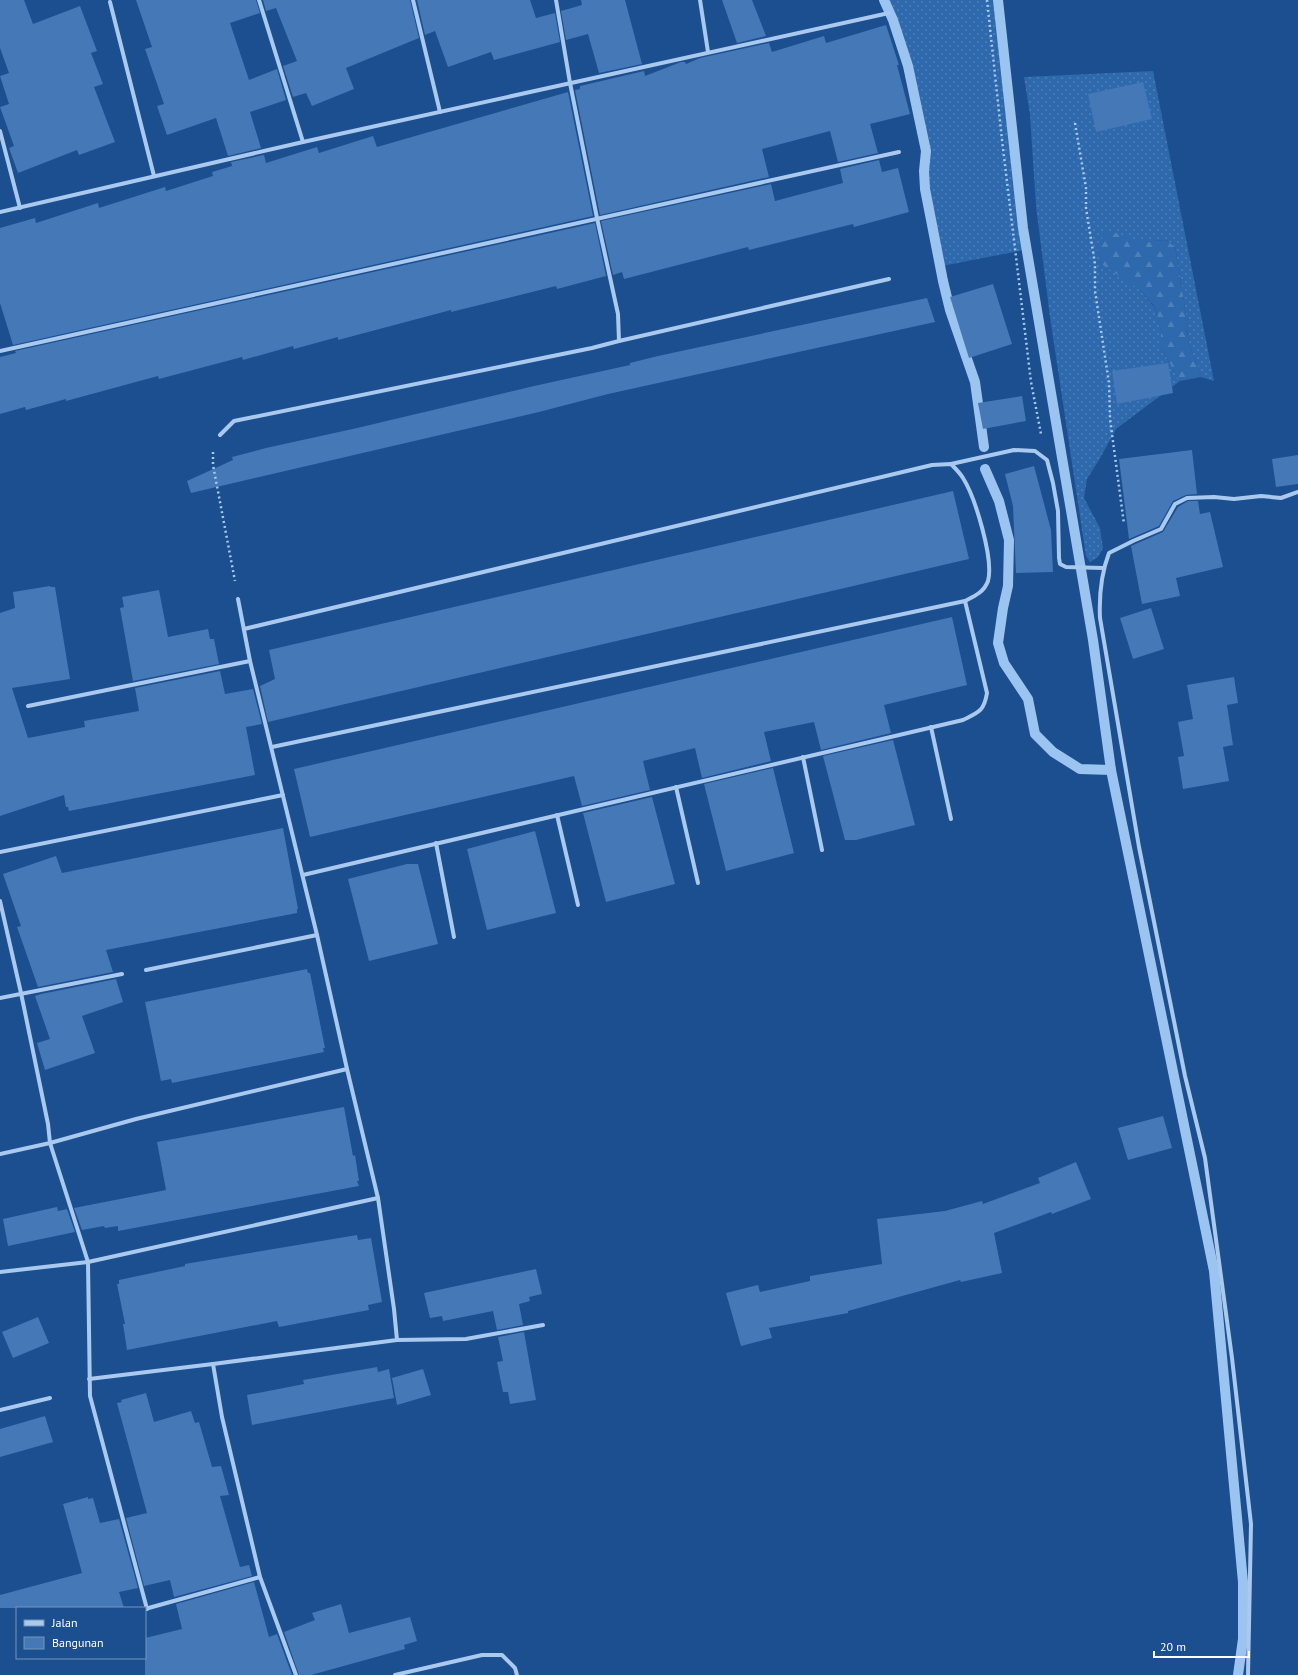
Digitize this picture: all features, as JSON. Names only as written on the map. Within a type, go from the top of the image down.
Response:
[{"type":"street","points":[[259,0],[303,142]]},
{"type":"street","points":[[412,0],[440,112]]},
{"type":"street","points":[[556,0],[570,83],[618,314],[619,341]]},
{"type":"street","points":[[700,0],[708,52]]},
{"type":"street","points":[[110,2],[154,176]]},
{"type":"street","points":[[0,212],[303,142],[888,13]]},
{"type":"street","points":[[0,131],[20,208]]},
{"type":"street","points":[[0,351],[899,152]]},
{"type":"street","points":[[220,435],[234,421],[592,348],[889,278]]},
{"type":"street","points":[[244,629],[924,467],[951,464],[1014,450],[1034,451],[1046,460],[1053,483],[1058,511],[1060,564],[1066,567],[1103,568]]},
{"type":"street","points":[[272,747],[965,600],[980,593],[988,581],[988,549],[972,497],[963,477],[951,464]]},
{"type":"street","points":[[1248,1675],[1251,1524],[1231,1350],[1205,1158],[1185,1076],[1139,847],[1100,618],[1099,602],[1103,568],[1109,553],[1161,529],[1175,504],[1187,498],[1214,497],[1234,499],[1261,496],[1281,498],[1298,492]]},
{"type":"street","points":[[238,599],[250,661],[303,875],[378,1198],[397,1340]]},
{"type":"street","points":[[303,875],[963,720],[978,713],[986,705],[987,693],[965,600]]},
{"type":"street","points":[[28,706],[250,661]]},
{"type":"street","points":[[931,727],[951,819]]},
{"type":"street","points":[[802,757],[822,850]]},
{"type":"street","points":[[676,787],[698,883]]},
{"type":"street","points":[[0,852],[283,795]]},
{"type":"street","points":[[557,815],[578,905]]},
{"type":"street","points":[[436,843],[454,937]]},
{"type":"street","points":[[0,901],[21,993],[48,1124],[50,1143],[88,1262],[90,1396],[145,1607]]},
{"type":"street","points":[[146,970],[317,935]]},
{"type":"street","points":[[0,998],[122,974]]},
{"type":"street","points":[[0,1154],[50,1143],[136,1118],[347,1069]]},
{"type":"street","points":[[0,1272],[88,1262],[378,1198]]},
{"type":"street","points":[[89,1379],[397,1340],[466,1339],[543,1325]]},
{"type":"street","points":[[213,1364],[222,1417],[260,1577],[296,1675]]},
{"type":"street","points":[[0,1410],[50,1398]]},
{"type":"street","points":[[146,1609],[260,1577]]},
{"type":"street","points":[[395,1675],[482,1655],[502,1655],[515,1668],[517,1675]]},
{"type":"path","points":[[987,0],[1001,132],[1043,458]]},
{"type":"path","points":[[1075,123],[1086,188],[1086,208],[1095,264],[1095,291],[1109,383],[1110,419],[1127,544]]},
{"type":"path","points":[[220,435],[213,447],[213,465],[238,599]]},
{"type":"green space","points":[[887,0],[995,0],[1024,250],[942,266],[928,189],[926,171],[929,150],[910,65],[895,19]]},
{"type":"green space","points":[[1153,71],[1214,381],[1201,377],[1189,345],[1184,301],[1175,247],[1166,240],[1142,242],[1123,277],[1140,290],[1155,308],[1161,331],[1161,348],[1180,381],[1116,429],[1087,479],[1084,498],[1100,528],[1103,548],[1098,557],[1090,562],[1086,556],[1050,317],[1036,206],[1030,115],[1024,77]]},
{"type":"green space","points":[[1108,230],[1142,242],[1166,240],[1175,247],[1184,301],[1189,345],[1201,377],[1180,381],[1161,348],[1161,331],[1155,307],[1140,290],[1100,263],[1097,245]]},
{"type":"building","points":[[0,0],[24,0],[33,24],[80,6],[97,51],[91,53],[103,84],[94,87],[115,142],[79,155],[77,150],[18,173],[9,148],[14,146],[0,107],[9,104],[0,76],[9,73],[0,48]]},
{"type":"building","points":[[136,0],[256,0],[260,13],[230,23],[249,80],[277,69],[286,100],[250,112],[261,148],[228,156],[216,118],[167,135],[157,106],[164,104],[145,49],[152,47]]},
{"type":"building","points":[[263,0],[410,0],[419,38],[346,68],[354,89],[312,106],[306,93],[293,97],[283,66],[297,61],[276,8],[266,11]]},
{"type":"building","points":[[417,0],[530,0],[536,18],[555,13],[560,42],[494,60],[491,52],[448,67],[435,31],[425,35]]},
{"type":"building","points":[[581,0],[625,0],[642,64],[599,73],[588,34],[566,40],[561,11],[582,5]]},
{"type":"building","points":[[722,0],[752,0],[766,36],[737,43]]},
{"type":"building","points":[[886,25],[899,65],[897,65],[910,114],[870,124],[878,153],[838,162],[830,131],[762,149],[769,177],[600,215],[575,90],[580,89],[580,86],[644,71],[645,76],[681,62],[685,62],[686,64],[700,58],[769,43],[772,52],[824,36],[826,43]]},
{"type":"building","points":[[1143,82],[1152,119],[1096,132],[1088,94]]},
{"type":"building","points":[[568,92],[593,216],[13,345],[0,303],[0,228],[35,218],[36,223],[98,203],[99,208],[165,187],[166,191],[213,176],[212,172],[232,166],[231,162],[264,155],[266,163],[317,147],[319,153],[373,136],[377,147]]},
{"type":"building","points":[[879,160],[882,172],[898,168],[909,212],[854,227],[853,224],[749,250],[748,247],[624,279],[622,272],[613,275],[601,221],[771,184],[775,201],[843,183],[840,169]]},
{"type":"building","points":[[595,223],[606,276],[557,289],[556,286],[451,312],[451,310],[338,340],[338,337],[294,349],[293,346],[243,360],[242,357],[159,379],[158,376],[66,401],[66,399],[26,410],[25,407],[0,414],[0,357],[16,353],[15,351]]},
{"type":"building","points":[[993,284],[1012,344],[969,358],[950,297]]},
{"type":"building","points":[[927,298],[935,322],[608,394],[539,412],[191,493],[187,481],[233,460],[232,457],[266,448],[630,365],[630,363],[658,356]]},
{"type":"building","points":[[1168,363],[1173,393],[1117,404],[1112,371]]},
{"type":"building","points":[[1022,396],[1026,421],[983,429],[978,403]]},
{"type":"building","points":[[1192,450],[1197,494],[1186,495],[1173,501],[1159,526],[1129,539],[1119,459]]},
{"type":"building","points":[[1298,455],[1298,484],[1276,487],[1272,459]]},
{"type":"building","points":[[1034,466],[1051,530],[1053,572],[1016,573],[1013,506],[1005,474]]},
{"type":"building","points":[[953,491],[969,559],[268,722],[260,686],[275,679],[269,650]]},
{"type":"building","points":[[1188,501],[1198,501],[1200,514],[1210,512],[1223,567],[1176,578],[1180,596],[1142,604],[1131,546],[1163,532],[1178,507]]},
{"type":"building","points":[[50,586],[55,587],[70,679],[12,688],[28,738],[85,727],[84,721],[139,711],[135,688],[220,671],[225,694],[253,689],[262,724],[246,727],[255,775],[69,811],[68,807],[66,807],[64,795],[0,816],[0,613],[15,608],[13,592]]},
{"type":"building","points":[[159,590],[168,637],[208,629],[210,639],[214,639],[219,664],[133,681],[120,608],[124,607],[122,597]]},
{"type":"building","points":[[1151,608],[1164,649],[1133,659],[1120,618]]},
{"type":"building","points":[[952,617],[967,685],[884,705],[891,733],[821,750],[814,722],[764,732],[771,761],[702,778],[695,748],[643,761],[650,790],[582,806],[574,776],[310,837],[294,769]]},
{"type":"building","points":[[1234,677],[1238,703],[1227,705],[1233,745],[1223,747],[1229,781],[1183,789],[1178,757],[1184,756],[1178,722],[1193,719],[1187,685]]},
{"type":"building","points":[[893,740],[915,825],[856,840],[845,840],[823,756]]},
{"type":"building","points":[[773,768],[794,853],[726,871],[704,784]]},
{"type":"building","points":[[652,797],[675,884],[606,902],[583,813]]},
{"type":"building","points":[[283,828],[298,909],[297,913],[106,950],[113,972],[38,987],[17,927],[21,926],[3,874],[56,856],[62,873]]},
{"type":"building","points":[[535,831],[556,913],[487,930],[467,849]]},
{"type":"building","points":[[407,864],[418,864],[438,944],[369,961],[348,879]]},
{"type":"building","points":[[307,969],[308,973],[310,973],[325,1048],[323,1048],[324,1052],[172,1083],[171,1079],[161,1081],[145,1002]]},
{"type":"building","points":[[116,979],[123,1002],[82,1016],[95,1053],[45,1070],[37,1043],[50,1039],[35,996]]},
{"type":"building","points":[[344,1107],[353,1156],[355,1155],[359,1181],[357,1181],[359,1186],[118,1231],[118,1226],[105,1228],[104,1226],[82,1230],[74,1208],[166,1190],[157,1142]]},
{"type":"building","points":[[1163,1116],[1172,1148],[1128,1160],[1118,1128]]},
{"type":"building","points":[[1076,1162],[1091,1199],[1052,1214],[1051,1212],[994,1233],[1002,1273],[961,1282],[960,1280],[848,1311],[848,1313],[769,1328],[772,1338],[741,1346],[726,1293],[758,1285],[760,1292],[810,1281],[810,1276],[882,1264],[877,1219],[945,1211],[982,1201],[983,1204],[1040,1183],[1038,1178]]},
{"type":"building","points":[[57,1207],[58,1211],[67,1209],[75,1232],[8,1246],[3,1219]]},
{"type":"building","points":[[357,1235],[358,1240],[371,1238],[382,1302],[368,1305],[369,1310],[279,1327],[277,1321],[127,1350],[123,1324],[125,1324],[117,1284],[119,1284],[119,1280],[185,1266],[185,1264]]},
{"type":"building","points":[[536,1269],[542,1294],[529,1297],[530,1301],[519,1304],[523,1325],[497,1330],[493,1311],[443,1321],[442,1316],[430,1318],[424,1293]]},
{"type":"building","points":[[38,1317],[49,1343],[13,1358],[2,1332]]},
{"type":"building","points":[[524,1332],[536,1400],[510,1404],[508,1392],[503,1392],[497,1362],[503,1361],[498,1337]]},
{"type":"building","points":[[377,1367],[378,1372],[389,1369],[394,1398],[252,1425],[247,1395],[304,1384],[303,1380]]},
{"type":"building","points":[[423,1369],[431,1395],[397,1405],[392,1378]]},
{"type":"building","points":[[146,1393],[154,1422],[191,1411],[195,1423],[199,1422],[212,1467],[221,1466],[229,1495],[220,1496],[240,1567],[249,1565],[252,1576],[174,1597],[170,1580],[144,1586],[126,1518],[147,1513],[117,1403],[122,1402],[121,1400]]},
{"type":"building","points":[[45,1416],[53,1442],[0,1457],[0,1429]]},
{"type":"building","points":[[88,1497],[88,1499],[93,1498],[100,1523],[119,1519],[138,1588],[119,1592],[124,1607],[0,1608],[0,1595],[82,1573],[63,1504]]},
{"type":"building","points":[[254,1582],[269,1637],[277,1634],[292,1675],[145,1675],[146,1638],[182,1629],[176,1604]]},
{"type":"building","points":[[341,1604],[349,1633],[410,1617],[417,1641],[404,1645],[405,1649],[311,1675],[299,1675],[284,1632],[315,1620],[312,1613]]},
{"type":"waterway","points":[[884,0],[893,20],[908,66],[926,151],[924,171],[925,189],[943,281],[950,310],[975,382],[984,447]]},
{"type":"waterway","points":[[998,0],[1023,228],[1093,640],[1111,770],[1214,1271],[1243,1582],[1243,1639],[1238,1675]]},
{"type":"waterway","points":[[985,469],[999,501],[1009,540],[1008,586],[998,643],[1004,663],[1028,699],[1035,734],[1053,752],[1080,769],[1111,770]]}]
